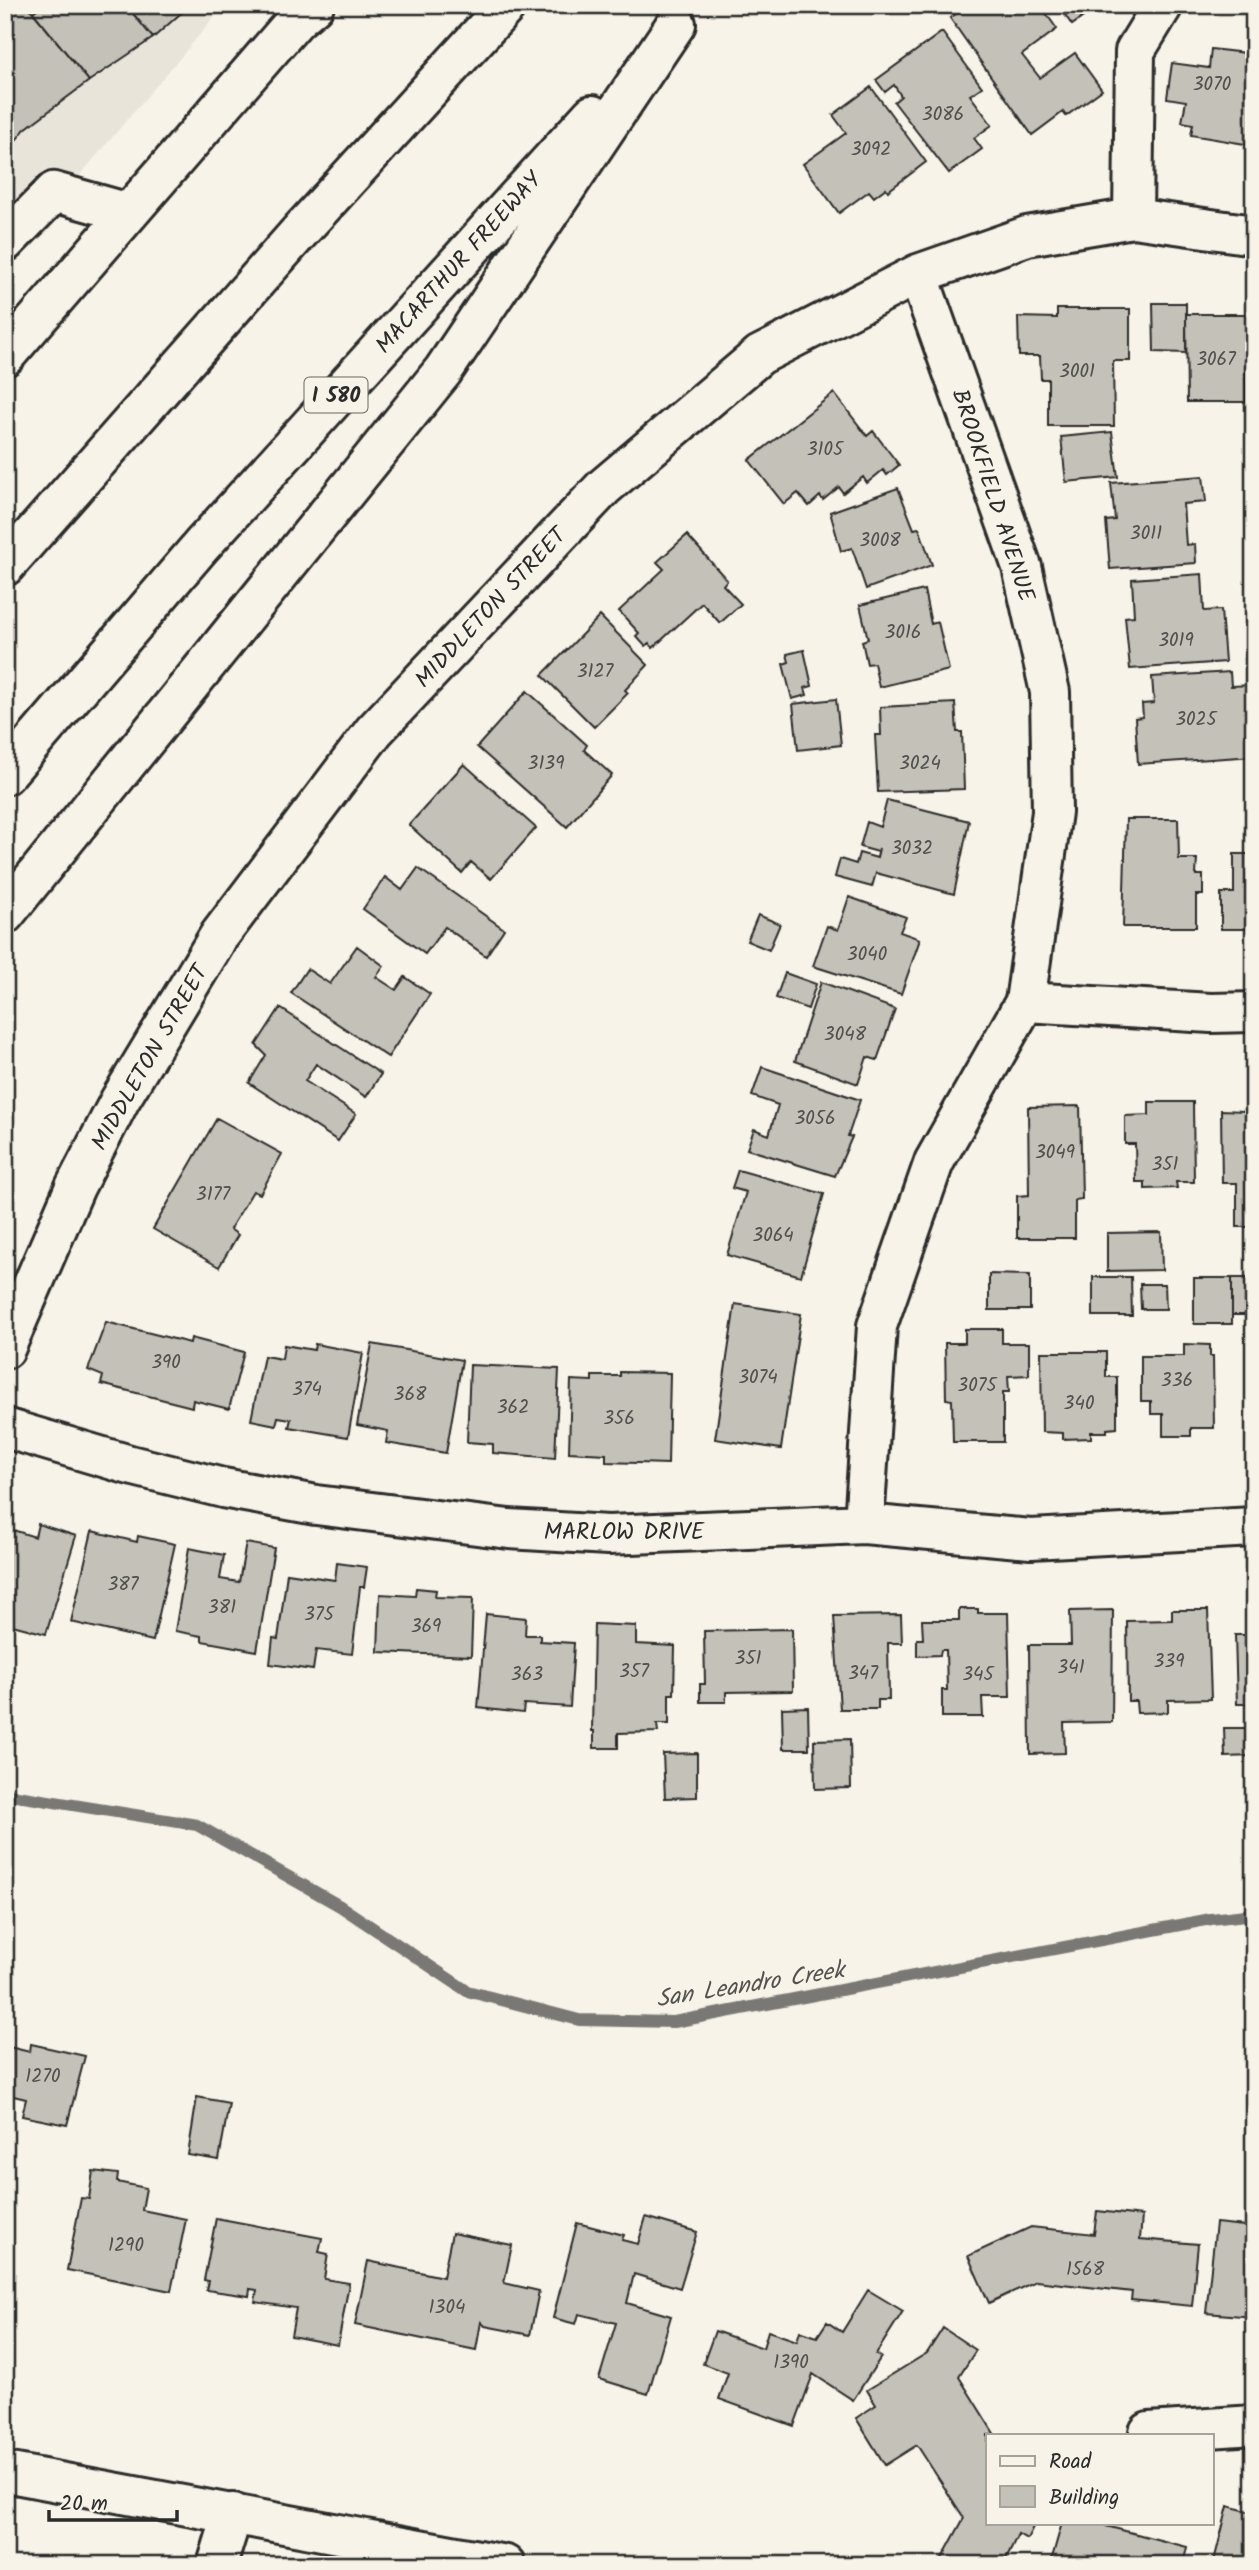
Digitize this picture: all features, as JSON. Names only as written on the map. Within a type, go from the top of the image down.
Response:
[{"type":"main road","points":[[5,566],[293,239],[507,5]]},
{"type":"main road","points":[[1133,218],[1135,51],[1163,5]]},
{"type":"main road","points":[[5,356],[304,10]]},
{"type":"main road","points":[[5,914],[443,371],[684,15]]},
{"type":"main road","name":"MACARTHUR FREEWAY","points":[[5,775],[220,525],[684,15]]},
{"type":"main road","points":[[5,242],[54,192],[129,213]]},
{"type":"main road","name":"MIDDLETON STREET","points":[[5,1349],[75,1187],[120,1100],[219,936],[374,731],[604,487],[760,355],[918,274],[1027,236],[1133,218],[1254,235]]},
{"type":"main road","name":"BROOKFIELD AVENUE","points":[[864,1524],[877,1326],[934,1161],[1025,1002],[1052,812],[1050,692],[1022,568],[918,274]]},
{"type":"main road","points":[[1025,1002],[1211,1013],[1254,1012]]},
{"type":"main road","name":"MARLOW DRIVE","points":[[5,1428],[130,1465],[223,1488],[316,1505],[509,1529],[608,1535],[864,1524],[1031,1539],[1254,1527]]},
{"type":"main road","points":[[1149,2432],[1254,2425]]},
{"type":"main road","points":[[5,2472],[505,2565]]},
{"type":"main road","points":[[217,2565],[233,2513]]},
{"type":"shaded area","points":[[5,5],[225,5],[5,263]]},
{"type":"building","points":[[5,5],[27,5],[89,81],[25,129],[5,154]]},
{"type":"building","points":[[42,5],[126,5],[153,38],[89,81],[33,12]]},
{"type":"building","points":[[126,5],[190,5],[153,38]]},
{"type":"building","points":[[969,5],[1040,5],[1057,29],[1022,55],[1040,78],[1075,53],[1102,90],[1066,116],[1063,112],[1032,135],[950,18]]},
{"type":"building","points":[[1058,5],[1100,5],[1072,25]]},
{"type":"building","points":[[942,32],[982,87],[970,95],[992,125],[974,138],[982,149],[949,173],[894,102],[901,96],[894,85],[885,92],[876,80]]},
{"type":"building","points":[[1211,49],[1254,54],[1251,145],[1191,135],[1193,124],[1182,122],[1186,101],[1167,98],[1172,63],[1209,68]]},
{"type":"building","points":[[871,87],[926,162],[888,191],[886,188],[874,197],[869,191],[839,213],[803,164],[846,133],[833,115]]},
{"type":"building","points":[[1153,303],[1186,303],[1186,353],[1154,352]]},
{"type":"building","points":[[1057,309],[1130,309],[1130,361],[1113,361],[1114,426],[1048,426],[1048,379],[1041,379],[1040,356],[1019,356],[1018,317],[1057,318]]},
{"type":"building","points":[[1186,314],[1246,314],[1246,402],[1187,402]]},
{"type":"building","points":[[834,393],[867,436],[873,431],[899,465],[887,475],[883,470],[867,483],[863,477],[843,493],[839,487],[823,500],[820,496],[809,506],[798,493],[784,504],[749,460]]},
{"type":"building","points":[[1112,432],[1118,477],[1066,482],[1061,437]]},
{"type":"building","points":[[1203,476],[1206,502],[1183,504],[1186,545],[1195,544],[1196,563],[1110,569],[1106,521],[1115,520],[1111,483]]},
{"type":"building","points":[[898,488],[914,529],[919,528],[932,565],[866,589],[852,548],[841,551],[830,512]]},
{"type":"building","points":[[687,535],[727,580],[723,585],[741,604],[720,623],[702,603],[653,648],[649,643],[645,646],[636,636],[639,633],[619,611],[664,569],[657,562]]},
{"type":"building","points":[[1202,574],[1204,611],[1221,610],[1225,662],[1130,669],[1125,617],[1134,616],[1132,579]]},
{"type":"building","points":[[924,590],[931,624],[938,622],[949,670],[879,687],[874,663],[867,664],[862,641],[868,639],[860,605]]},
{"type":"building","points":[[600,616],[648,665],[625,690],[628,693],[594,727],[542,675]]},
{"type":"building","points":[[804,650],[812,686],[805,688],[807,695],[792,699],[783,664],[789,662],[787,654]]},
{"type":"building","points":[[1230,672],[1231,686],[1254,685],[1254,756],[1138,764],[1135,718],[1143,717],[1142,704],[1154,703],[1152,677]]},
{"type":"building","points":[[527,691],[587,745],[584,750],[612,775],[567,827],[477,747]]},
{"type":"building","points":[[836,699],[841,745],[798,750],[793,704]]},
{"type":"building","points":[[955,703],[957,732],[962,732],[964,789],[878,792],[875,735],[881,735],[880,707]]},
{"type":"building","points":[[464,764],[536,828],[491,879],[471,862],[462,873],[409,825]]},
{"type":"building","points":[[887,800],[969,821],[954,894],[876,873],[872,887],[835,877],[840,859],[856,864],[859,853],[877,858],[879,848],[878,852],[860,847],[867,822],[880,827]]},
{"type":"building","points":[[1126,819],[1178,819],[1179,859],[1197,859],[1196,875],[1203,875],[1203,895],[1196,895],[1196,927],[1123,927]]},
{"type":"building","points":[[1234,854],[1254,854],[1254,929],[1221,929],[1221,893],[1234,893]]},
{"type":"building","points":[[418,868],[504,929],[486,956],[445,927],[425,954],[363,909],[385,877],[402,890]]},
{"type":"building","points":[[849,897],[906,917],[900,932],[920,939],[901,994],[813,966],[827,926],[838,930]]},
{"type":"building","points":[[758,915],[780,924],[769,950],[747,941]]},
{"type":"building","points":[[357,946],[384,966],[376,977],[396,990],[405,977],[430,994],[388,1057],[291,993],[307,969],[330,984]]},
{"type":"building","points":[[785,973],[816,984],[808,1009],[776,998]]},
{"type":"building","points":[[821,982],[895,1009],[877,1060],[867,1057],[858,1084],[795,1061]]},
{"type":"building","points":[[280,1008],[381,1074],[366,1097],[316,1064],[305,1081],[356,1114],[338,1141],[249,1083],[266,1055],[256,1045]]},
{"type":"building","points":[[762,1067],[860,1100],[848,1136],[852,1137],[835,1176],[747,1149],[754,1129],[769,1135],[778,1105],[752,1096]]},
{"type":"building","points":[[1149,1102],[1193,1102],[1194,1182],[1176,1182],[1177,1188],[1145,1189],[1145,1182],[1136,1182],[1135,1144],[1125,1144],[1125,1116],[1149,1115]]},
{"type":"building","points":[[1245,1102],[1254,1102],[1254,1227],[1237,1227],[1237,1183],[1222,1183],[1221,1110],[1245,1111]]},
{"type":"building","points":[[1080,1106],[1082,1199],[1075,1200],[1075,1238],[1017,1238],[1017,1196],[1029,1195],[1028,1107]]},
{"type":"building","points":[[217,1118],[282,1154],[260,1194],[253,1191],[230,1229],[238,1235],[219,1267],[153,1229]]},
{"type":"building","points":[[738,1170],[824,1194],[801,1276],[727,1255],[746,1192],[732,1188]]},
{"type":"building","points":[[1161,1232],[1162,1270],[1107,1271],[1107,1233]]},
{"type":"building","points":[[989,1274],[1030,1275],[1030,1310],[989,1310]]},
{"type":"building","points":[[1093,1277],[1131,1277],[1132,1316],[1093,1316]]},
{"type":"building","points":[[1194,1278],[1232,1278],[1232,1324],[1194,1324]]},
{"type":"building","points":[[1232,1278],[1254,1278],[1254,1315],[1232,1315]]},
{"type":"building","points":[[1140,1284],[1165,1284],[1166,1309],[1141,1309]]},
{"type":"building","points":[[735,1304],[801,1314],[781,1449],[715,1439]]},
{"type":"building","points":[[106,1322],[190,1343],[191,1338],[244,1352],[229,1409],[193,1400],[192,1407],[101,1384],[103,1376],[88,1370]]},
{"type":"building","points":[[965,1329],[1002,1329],[1002,1343],[1029,1343],[1029,1375],[1008,1376],[1009,1392],[1003,1392],[1003,1442],[953,1442],[952,1400],[946,1399],[945,1343],[965,1343]]},
{"type":"building","points":[[315,1344],[363,1353],[348,1437],[289,1427],[291,1419],[278,1417],[276,1425],[251,1420],[264,1356],[282,1359],[284,1345],[314,1350]]},
{"type":"building","points":[[372,1344],[462,1360],[446,1453],[386,1443],[388,1431],[357,1425]]},
{"type":"building","points":[[1184,1344],[1210,1345],[1210,1356],[1213,1356],[1214,1428],[1191,1428],[1191,1436],[1163,1436],[1163,1414],[1151,1414],[1151,1401],[1141,1401],[1141,1356],[1184,1356]]},
{"type":"building","points":[[1041,1352],[1106,1352],[1106,1377],[1117,1377],[1117,1428],[1107,1429],[1107,1432],[1091,1432],[1091,1438],[1063,1439],[1063,1433],[1042,1432]]},
{"type":"building","points":[[470,1365],[559,1369],[555,1458],[493,1453],[493,1444],[467,1442]]},
{"type":"building","points":[[620,1372],[670,1373],[668,1464],[606,1462],[606,1454],[569,1452],[571,1380],[592,1381],[592,1376],[620,1376]]},
{"type":"building","points":[[38,1524],[76,1536],[46,1634],[5,1623],[5,1552],[13,1530],[35,1537]]},
{"type":"building","points":[[92,1531],[137,1542],[138,1536],[175,1544],[153,1641],[71,1622]]},
{"type":"building","points":[[246,1543],[274,1548],[257,1651],[202,1641],[202,1636],[175,1631],[189,1548],[224,1555],[220,1579],[239,1582]]},
{"type":"building","points":[[337,1563],[367,1567],[364,1587],[360,1587],[352,1654],[316,1650],[313,1670],[270,1664],[273,1638],[278,1639],[287,1573],[335,1580]]},
{"type":"building","points":[[416,1588],[436,1590],[435,1597],[473,1598],[471,1656],[378,1652],[380,1594],[415,1596]]},
{"type":"building","points":[[959,1609],[978,1609],[978,1613],[1008,1613],[1010,1697],[982,1697],[983,1717],[942,1717],[942,1690],[947,1690],[946,1650],[941,1650],[940,1655],[917,1656],[917,1639],[923,1639],[922,1620],[959,1620]]},
{"type":"building","points":[[1251,1609],[1254,1609],[1254,1704],[1237,1704],[1235,1635],[1252,1635]]},
{"type":"building","points":[[1113,1610],[1112,1722],[1064,1723],[1065,1753],[1030,1754],[1029,1645],[1071,1645],[1070,1611]]},
{"type":"building","points":[[1172,1610],[1208,1610],[1211,1699],[1168,1700],[1168,1712],[1137,1713],[1136,1701],[1128,1701],[1127,1621],[1172,1620]]},
{"type":"building","points":[[486,1614],[526,1618],[525,1635],[540,1635],[540,1641],[574,1643],[570,1707],[524,1704],[523,1713],[478,1708]]},
{"type":"building","points":[[901,1615],[902,1643],[888,1643],[889,1700],[878,1700],[878,1709],[840,1709],[834,1616]]},
{"type":"building","points":[[594,1624],[636,1626],[636,1644],[675,1646],[674,1694],[669,1694],[669,1724],[657,1724],[658,1732],[618,1733],[618,1748],[594,1748]]},
{"type":"building","points":[[792,1629],[793,1691],[726,1692],[726,1702],[700,1702],[700,1684],[705,1684],[704,1631]]},
{"type":"building","points":[[808,1707],[809,1749],[783,1749],[782,1708]]},
{"type":"building","points":[[1224,1728],[1253,1728],[1254,1756],[1225,1757]]},
{"type":"building","points":[[850,1739],[851,1788],[815,1789],[814,1740]]},
{"type":"building","points":[[697,1753],[697,1797],[665,1798],[663,1754]]},
{"type":"building","points":[[31,2044],[85,2056],[67,2125],[22,2116],[26,2099],[5,2094],[5,2046],[30,2052]]},
{"type":"building","points":[[197,2097],[229,2103],[219,2160],[188,2155]]},
{"type":"building","points":[[93,2171],[118,2174],[117,2182],[146,2188],[142,2210],[186,2219],[171,2291],[67,2270],[81,2198],[89,2199]]},
{"type":"building","points":[[1097,2211],[1142,2216],[1140,2239],[1198,2244],[1192,2306],[1131,2300],[1132,2292],[1036,2281],[989,2303],[968,2256],[1031,2227],[1094,2234]]},
{"type":"building","points":[[646,2217],[697,2232],[680,2288],[634,2274],[627,2303],[671,2316],[648,2394],[599,2379],[616,2323],[579,2314],[576,2324],[553,2318],[577,2223],[624,2235],[622,2240],[638,2244]]},
{"type":"building","points":[[216,2218],[322,2238],[319,2252],[328,2254],[324,2279],[349,2283],[338,2345],[291,2336],[296,2308],[255,2302],[257,2290],[250,2289],[249,2296],[206,2290],[208,2281],[204,2280]]},
{"type":"building","points":[[1216,2223],[1254,2227],[1254,2317],[1206,2313]]},
{"type":"building","points":[[452,2233],[512,2245],[504,2283],[539,2291],[530,2335],[485,2326],[481,2322],[476,2350],[355,2325],[368,2261],[443,2277]]},
{"type":"building","points":[[868,2290],[903,2311],[876,2354],[881,2357],[853,2400],[813,2374],[794,2426],[719,2399],[728,2373],[703,2364],[715,2331],[763,2348],[768,2331],[797,2341],[800,2331],[817,2337],[827,2322],[842,2332]]},
{"type":"building","points":[[943,2328],[976,2350],[959,2377],[994,2434],[986,2434],[986,2524],[1034,2524],[1027,2539],[1018,2534],[1003,2565],[946,2565],[940,2562],[964,2518],[917,2445],[885,2465],[856,2418],[876,2405],[867,2390],[927,2353]]},
{"type":"building","points":[[1228,2506],[1254,2513],[1254,2565],[1213,2565]]},
{"type":"building","points":[[1062,2524],[1107,2524],[1106,2526],[1187,2547],[1183,2565],[1050,2565]]},
{"type":"waterway","name":"San Leandro Creek","points":[[5,1794],[197,1825],[340,1906],[467,1991],[579,2020],[674,2022],[1211,1919],[1254,1914]]}]
